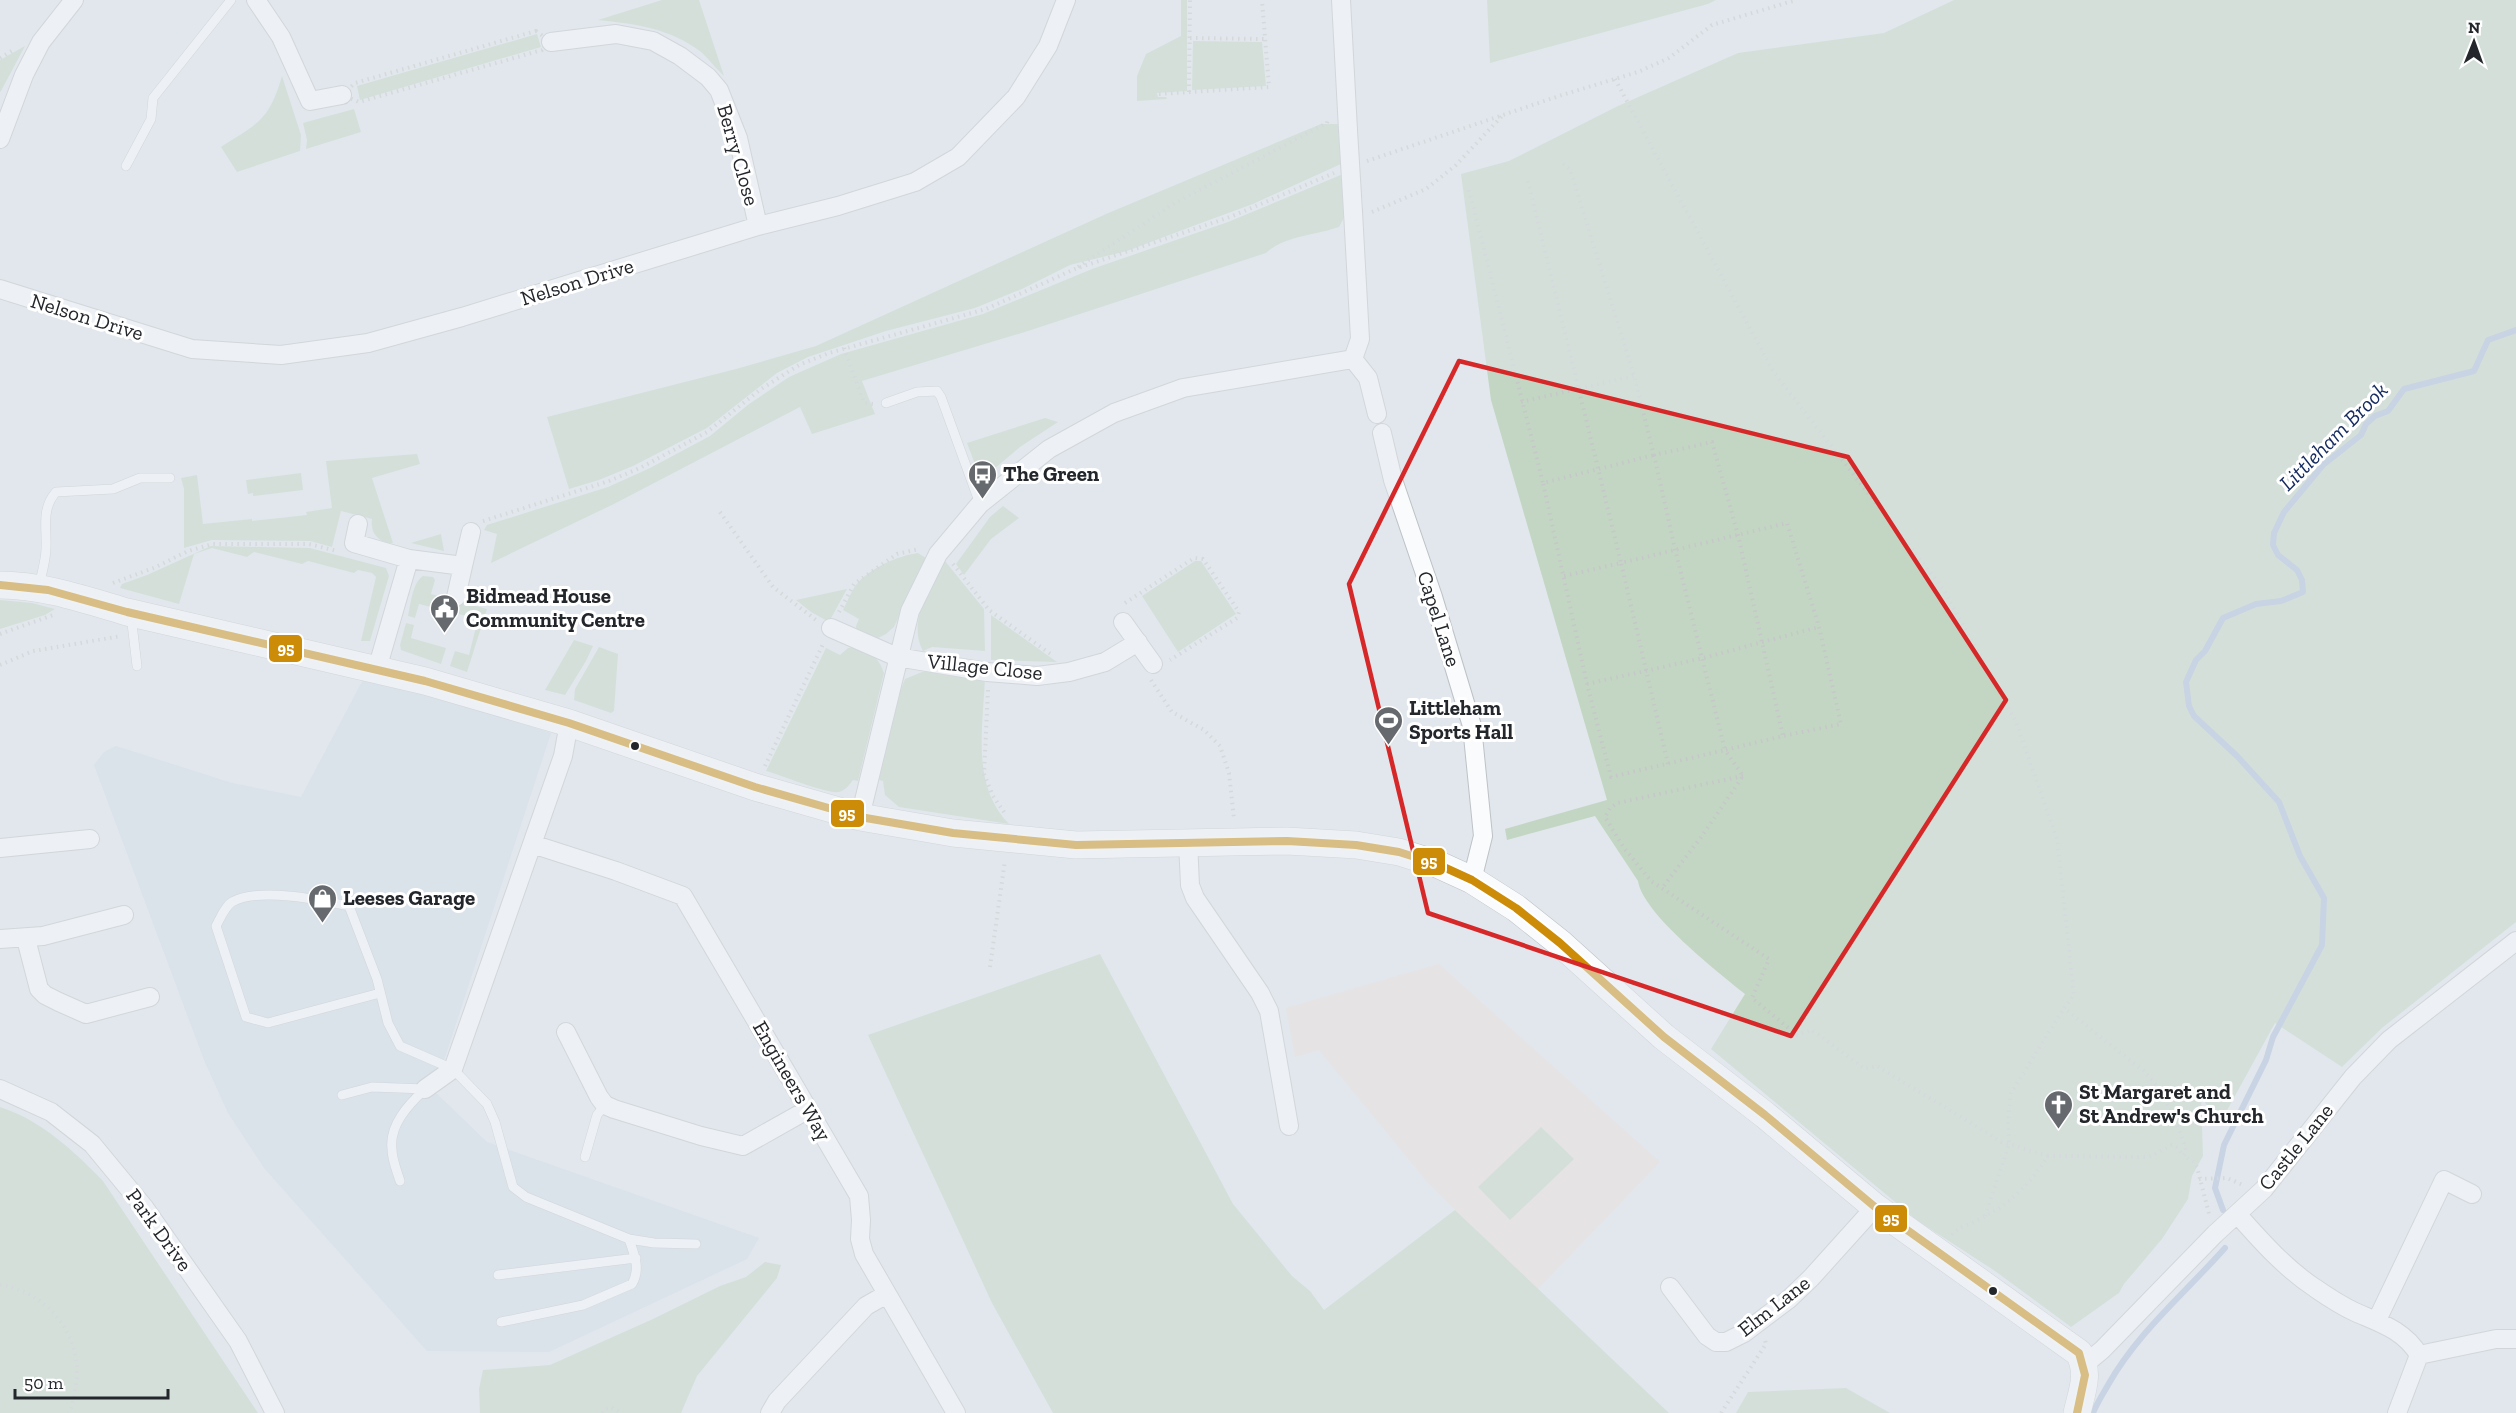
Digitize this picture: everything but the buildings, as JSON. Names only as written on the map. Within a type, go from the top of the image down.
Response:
[{"type":"street","points":[[0,139],[3,115],[41,42],[74,0]]},
{"type":"street","points":[[256,0],[281,37],[310,101],[342,95]]},
{"type":"street","name":"Nelson Drive","points":[[0,289],[192,349],[282,355],[368,343],[462,317],[758,226],[838,206],[915,182],[958,157],[1016,97],[1048,46],[1066,0]]},
{"type":"street","points":[[1341,0],[1360,339],[1353,359]]},
{"type":"street","name":"Berry Close","points":[[551,42],[616,34],[653,41],[680,56],[708,77],[719,90],[738,138],[758,226]]},
{"type":"street","points":[[1353,359],[1368,378],[1377,414]]},
{"type":"street","points":[[860,817],[910,611],[938,554],[980,504],[1049,449],[1114,413],[1183,388],[1353,359]]},
{"type":"street","name":"Capel Lane","points":[[1382,433],[1393,480],[1433,597],[1472,726],[1483,836],[1472,880]]},
{"type":"street","points":[[358,524],[354,543],[409,559],[463,566]]},
{"type":"street","points":[[456,597],[471,532]]},
{"type":"street","points":[[377,669],[409,559]]},
{"type":"street","points":[[0,585],[39,590],[129,613],[377,669],[569,723],[755,786],[860,817],[953,833],[1119,846],[1233,841],[1356,845],[1399,852],[1437,864],[1472,880],[1516,908],[1560,943],[1665,1037],[1765,1115],[1875,1207],[2079,1353],[2085,1364],[2086,1378],[2077,1413]]},
{"type":"street","points":[[1119,616],[1155,667]]},
{"type":"street","name":"Village Close","points":[[831,628],[897,657],[987,672],[1037,676],[1069,672],[1105,662],[1138,642]]},
{"type":"street","points":[[425,1089],[453,1069],[562,756],[569,723]]},
{"type":"street","points":[[0,848],[90,839]]},
{"type":"street","points":[[1188,842],[1190,885],[1195,898],[1260,993],[1269,1011],[1289,1126]]},
{"type":"street","name":"Engineers Way","points":[[532,844],[616,871],[683,896],[712,941],[807,1110],[859,1196],[861,1247],[956,1413]]},
{"type":"street","points":[[0,939],[26,939],[124,915]]},
{"type":"street","points":[[26,939],[39,988],[45,995],[58,1002],[86,1014],[150,997]]},
{"type":"street","name":"Castle Lane","points":[[2085,1364],[2102,1350],[2215,1234],[2264,1189],[2353,1077],[2389,1040],[2516,941]]},
{"type":"street","points":[[566,1032],[582,1067],[605,1105],[694,1134],[743,1146],[807,1110]]},
{"type":"street","name":"Park Drive","points":[[0,1089],[51,1112],[99,1153],[144,1207],[238,1341],[275,1413]]},
{"type":"street","points":[[2377,1320],[2444,1180],[2472,1194]]},
{"type":"street","name":"Elm Lane","points":[[1670,1287],[1707,1336],[1716,1342],[1726,1342],[1744,1333],[1789,1299],[1875,1207]]},
{"type":"street","points":[[2238,1215],[2284,1263],[2314,1287],[2354,1312],[2377,1320],[2407,1339],[2419,1355]]},
{"type":"street","points":[[770,1413],[777,1401],[866,1306],[887,1294]]},
{"type":"street","points":[[2419,1355],[2496,1339],[2516,1339]]},
{"type":"street","points":[[2397,1413],[2419,1355]]},
{"type":"lane","points":[[126,166],[151,119],[153,98],[231,0]]},
{"type":"lane","points":[[886,403],[917,392],[936,391],[941,398],[980,504]]},
{"type":"lane","points":[[39,590],[46,551],[46,509],[49,499],[56,492],[113,489],[140,478],[170,478]]},
{"type":"lane","points":[[129,613],[137,666]]},
{"type":"lane","points":[[380,993],[268,1023],[246,1017],[216,926],[230,903],[251,895],[312,898],[349,906],[380,993],[388,1023],[400,1046],[453,1069],[487,1104],[495,1122],[513,1187],[526,1197],[629,1239],[654,1243],[696,1244]]},
{"type":"lane","points":[[342,1095],[372,1087],[425,1089]]},
{"type":"lane","points":[[400,1181],[391,1148],[398,1120],[410,1103],[425,1089]]},
{"type":"lane","points":[[585,1157],[597,1115],[605,1105]]},
{"type":"lane","points":[[501,1322],[552,1314],[583,1305],[632,1284],[637,1272],[636,1258],[629,1239]]},
{"type":"lane","points":[[498,1275],[636,1258]]},
{"type":"path","points":[[1189,92],[1190,0]]},
{"type":"path","points":[[1159,94],[1269,87],[1262,0]]},
{"type":"path","points":[[1362,162],[1615,79],[1669,58],[1712,25],[1796,0]]},
{"type":"path","points":[[536,31],[551,42],[542,50],[359,102],[342,95],[355,83],[536,31]]},
{"type":"path","points":[[1190,38],[1264,39]]},
{"type":"path","points":[[1615,79],[1774,373],[1944,590],[2016,722],[2057,839],[2073,995],[2011,1094],[2009,1146],[1985,1217]]},
{"type":"path","points":[[1075,269],[1089,257],[1175,203],[1327,123],[1329,114]]},
{"type":"path","points":[[1354,215],[1426,189],[1456,165],[1504,114]]},
{"type":"path","points":[[1563,164],[1570,169],[1634,376],[1725,750],[1743,776]]},
{"type":"path","points":[[471,532],[477,523],[609,481],[686,445],[707,432],[761,389],[799,365],[844,348],[986,309],[1075,269],[1230,217],[1336,172]]},
{"type":"path","points":[[1528,181],[1668,764]]},
{"type":"path","points":[[1468,190],[1474,206],[1543,483],[1587,684],[1611,777],[1841,724],[1818,627],[1787,523],[1564,576]]},
{"type":"path","points":[[844,348],[864,403],[868,405],[886,403]]},
{"type":"path","points":[[1521,402],[1634,376]]},
{"type":"path","points":[[1543,483],[1712,442],[1738,535],[1784,736]]},
{"type":"path","points":[[720,512],[773,587],[810,617],[831,628]]},
{"type":"path","points":[[110,584],[156,567],[188,551],[213,544],[309,544],[338,551]]},
{"type":"path","points":[[755,786],[854,584],[897,554],[919,549],[938,554],[953,564],[989,610],[1059,660],[1069,672]]},
{"type":"path","points":[[1119,616],[1194,558],[1203,559],[1239,612],[1237,618],[1155,667],[1172,712],[1204,730],[1220,746],[1229,773],[1233,799],[1233,841]]},
{"type":"path","points":[[0,634],[59,612]]},
{"type":"path","points":[[0,665],[33,651],[79,641],[121,636],[129,613]]},
{"type":"path","points":[[1587,684],[1703,658],[1818,627]]},
{"type":"path","points":[[987,672],[984,774],[993,796],[1013,824],[990,967]]},
{"type":"path","points":[[1662,888],[1702,836],[1743,776]]},
{"type":"path","points":[[1743,776],[1617,802],[1605,817],[1624,848],[1651,881],[1769,959],[1752,998],[1797,1035],[1812,1030],[1865,1069],[1877,1066],[2009,1146],[2048,1156],[2149,1157],[2172,1145],[2178,1148],[2184,1156],[2194,1162],[2215,1234]]},
{"type":"path","points":[[2064,1008],[2146,1073],[2161,1091],[2181,1134],[2186,1150],[2184,1156]]},
{"type":"path","points":[[1939,1252],[1955,1230],[1985,1217],[2006,1204],[2034,1179],[2048,1156]]},
{"type":"path","points":[[2199,1179],[2227,1178]]},
{"type":"path","points":[[0,1286],[16,1288],[35,1297],[48,1306],[62,1323],[73,1344],[77,1368],[73,1406],[69,1413]]},
{"type":"path","points":[[1721,1413],[1766,1344],[1764,1328],[1760,1320]]},
{"type":"path","points":[[602,1413],[611,1407],[621,1413]]},
{"type":"highlighted area","points":[[1459,361],[1848,457],[2006,700],[1791,1036],[1428,913],[1349,584]]},
{"type":"shaded area","points":[[366,674],[551,733],[434,1091],[487,1142],[759,1238],[747,1259],[549,1352],[427,1351],[264,1168],[228,1113],[204,1060],[94,765],[104,752],[116,746],[232,783],[301,797]]},
{"type":"shaded area","points":[[1439,964],[1660,1162],[1537,1290],[1428,1183],[1319,1050],[1295,1057],[1286,1008]]},
{"type":"green space","points":[[662,0],[699,0],[724,76],[701,52],[677,37],[652,28],[598,20]]},
{"type":"green space","points":[[1181,0],[1187,0],[1187,91],[1157,93],[1158,97],[1167,99],[1137,101],[1137,76],[1146,54],[1181,36]]},
{"type":"green space","points":[[1487,0],[1716,0],[1490,63]]},
{"type":"green space","points":[[1954,0],[2516,0],[2516,922],[2382,1028],[2342,1067],[2275,1023],[2219,1125],[2201,1096],[2203,1156],[2192,1176],[2188,1199],[2162,1239],[2119,1293],[2071,1327],[1995,1271],[1918,1221],[1711,1049],[1745,994],[1683,942],[1653,909],[1638,881],[1595,816],[1507,840],[1505,829],[1607,800],[1491,400],[1461,174],[1509,161],[1618,106],[1738,53],[1884,33]]},
{"type":"green space","points":[[537,34],[541,47],[360,100],[357,86]]},
{"type":"green space","points":[[1193,41],[1262,42],[1266,86],[1192,90]]},
{"type":"green space","points":[[25,46],[1,91],[0,92],[0,60]]},
{"type":"green space","points":[[282,76],[301,135],[300,151],[237,172],[221,147],[253,126],[267,112]]},
{"type":"green space","points":[[354,109],[361,132],[306,149],[307,140],[303,123]]},
{"type":"green space","points":[[1321,124],[1338,124],[1341,164],[1253,204],[1127,251],[1070,265],[1022,289],[975,308],[886,331],[808,357],[777,373],[707,428],[633,466],[569,489],[547,417],[736,369],[816,346],[1106,214]]},
{"type":"green space","points":[[1343,174],[1345,216],[1339,227],[1291,239],[1273,247],[1266,253],[1025,332],[862,381],[875,414],[812,434],[800,407],[614,504],[491,563],[497,534],[484,530],[487,525],[608,487],[650,468],[710,436],[749,404],[789,377],[841,354],[983,314],[1092,269],[1228,222]]},
{"type":"green space","points":[[1045,418],[1058,422],[1020,447],[981,480],[967,443]]},
{"type":"green space","points":[[417,454],[420,464],[372,478],[393,543],[383,541],[376,536],[372,528],[372,519],[341,511],[332,547],[310,541],[212,540],[184,548],[184,489],[181,478],[197,475],[203,524],[252,519],[252,521],[307,515],[306,512],[332,508],[326,461]]},
{"type":"green space","points":[[301,473],[303,490],[253,496],[253,493],[248,494],[246,480]]},
{"type":"green space","points":[[1003,506],[1019,518],[991,539],[964,575],[956,564],[990,517]]},
{"type":"green space","points":[[441,534],[444,551],[411,543],[414,542]]},
{"type":"green space","points":[[211,546],[310,548],[386,568],[389,576],[370,641],[361,641],[376,577],[372,573],[358,570],[354,573],[308,561],[302,564],[254,552],[247,557],[212,548],[194,554],[179,604],[120,588],[122,584]]},
{"type":"green space","points":[[918,553],[926,558],[894,627],[876,639],[856,632],[859,619],[843,610],[856,585],[869,573],[884,564]]},
{"type":"green space","points":[[945,561],[984,609],[985,651],[932,647],[923,651],[919,640],[919,617],[927,593]]},
{"type":"green space","points":[[1195,561],[1201,561],[1236,614],[1178,652],[1142,596]]},
{"type":"green space","points":[[423,576],[433,577],[435,580],[431,594],[487,609],[467,672],[450,666],[455,651],[469,655],[478,619],[419,604],[415,618],[408,616],[414,589]]},
{"type":"green space","points":[[847,589],[829,622],[796,600]]},
{"type":"green space","points":[[0,600],[32,603],[55,609],[45,615],[0,629]]},
{"type":"green space","points":[[991,615],[1057,662],[991,660]]},
{"type":"green space","points":[[406,623],[414,625],[411,638],[446,648],[441,664],[401,650],[400,645]]},
{"type":"green space","points":[[574,640],[593,646],[586,661],[565,695],[545,690]]},
{"type":"green space","points":[[599,647],[618,654],[614,711],[611,713],[574,700],[575,689]]},
{"type":"green space","points":[[857,647],[874,657],[880,663],[884,673],[858,781],[853,780],[841,791],[833,792],[766,771],[826,648],[840,655],[848,648]]},
{"type":"green space","points":[[933,671],[985,678],[982,736],[984,774],[997,809],[1009,824],[899,807],[885,795],[883,781],[879,780],[905,679],[922,672]]},
{"type":"green space","points":[[1100,954],[1233,1204],[1292,1276],[1310,1291],[1324,1310],[1455,1210],[1669,1413],[1053,1413],[992,1303],[868,1035]]},
{"type":"green space","points":[[0,1107],[43,1128],[103,1181],[258,1413],[0,1413]]},
{"type":"green space","points":[[1541,1127],[1574,1159],[1510,1220],[1478,1187]]},
{"type":"green space","points":[[765,1262],[781,1265],[777,1278],[697,1376],[681,1413],[480,1413],[479,1389],[483,1370],[550,1365],[720,1286],[746,1277]]},
{"type":"green space","points":[[1846,1388],[1890,1413],[1736,1413],[1748,1392]]},
{"type":"waterway","name":"Littleham Brook","points":[[2223,1210],[2215,1188],[2224,1145],[2266,1060],[2273,1037],[2322,945],[2324,898],[2300,856],[2279,802],[2237,756],[2194,716],[2189,706],[2186,682],[2196,660],[2205,651],[2223,618],[2256,604],[2281,601],[2303,592],[2302,580],[2297,570],[2278,555],[2273,545],[2274,533],[2284,512],[2323,465],[2361,435],[2366,424],[2375,416],[2388,411],[2404,389],[2474,371],[2488,340],[2516,330]]},
{"type":"waterway","name":"Littleham Brook","points":[[2093,1413],[2108,1385],[2133,1348],[2225,1248]]},
{"type":"transit line","name":"95","points":[[0,585],[48,590],[127,612],[425,681],[569,723],[755,787],[860,817],[953,833],[1076,845],[1287,841],[1356,845],[1399,852],[1437,864],[1472,880],[1516,908],[1560,943],[1664,1037],[1765,1115],[1875,1207],[2079,1353],[2085,1375],[2077,1413]]},
{"type":"place","name":"The Green","points":[[982,500]]},
{"type":"place","name":"Bidmead House Community Centre","points":[[445,634]]},
{"type":"place","name":"Littleham Sports Hall","points":[[1388,746]]},
{"type":"place","name":"Leeses Garage","points":[[322,924]]},
{"type":"place","name":"St Margaret and St Andrew's Church","points":[[2058,1130]]}]
